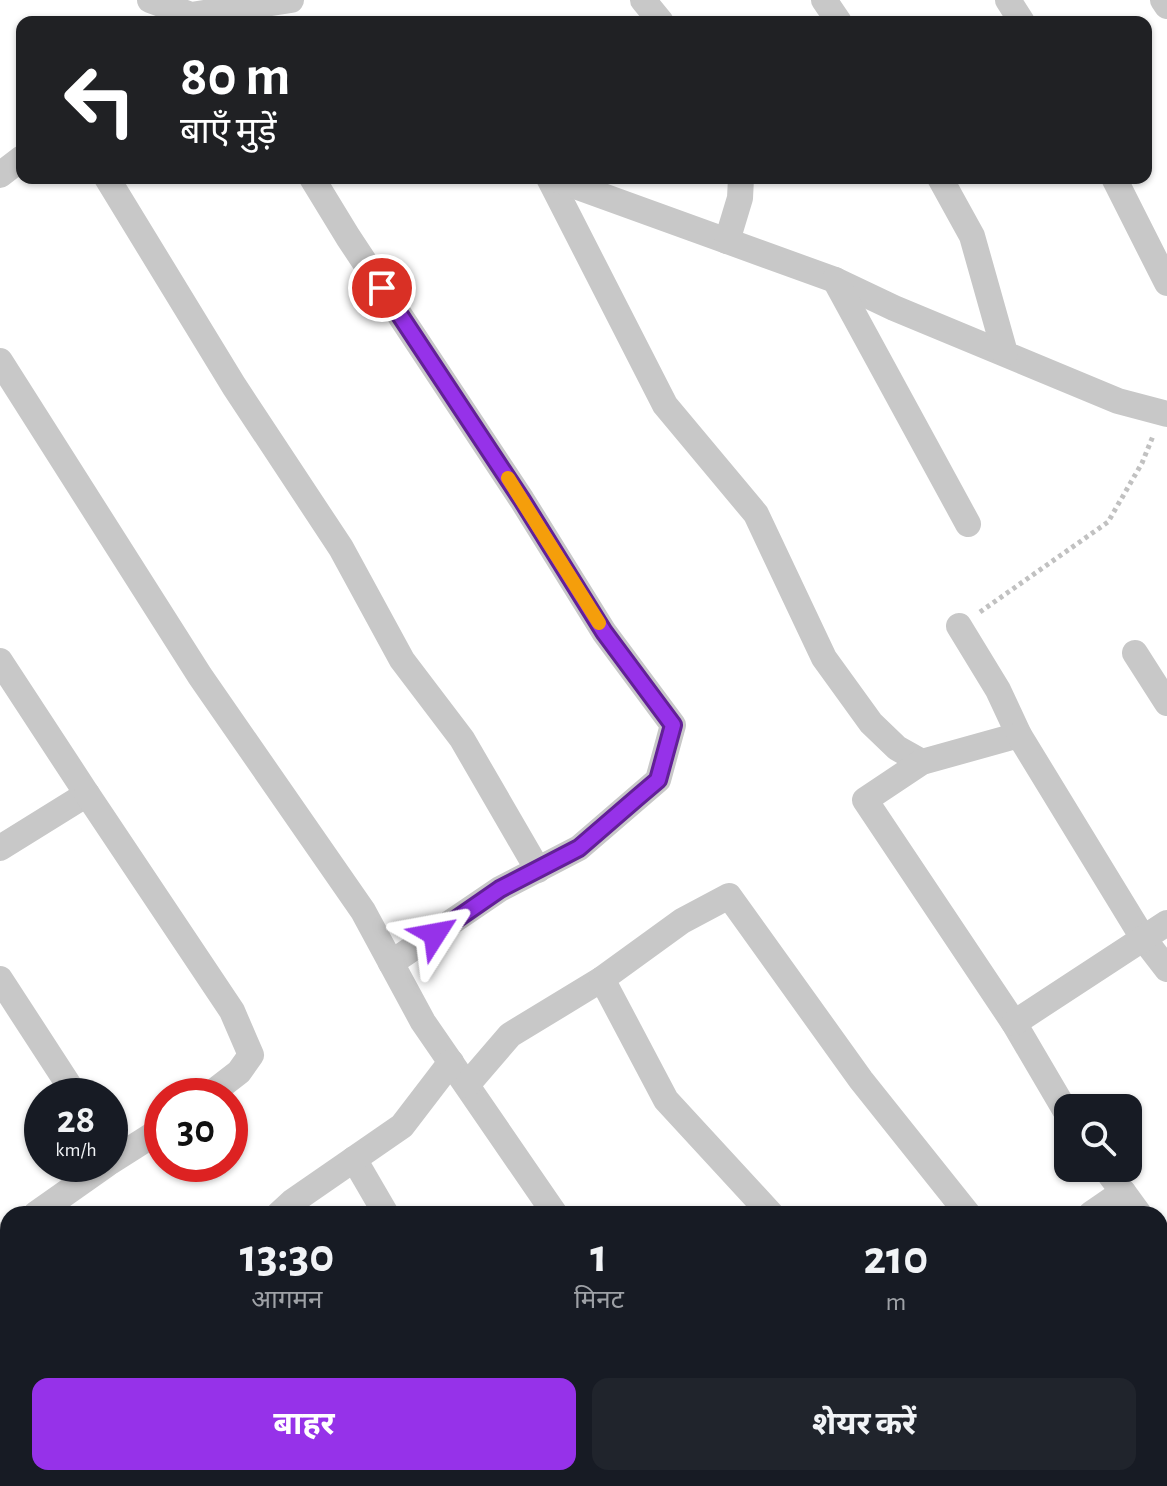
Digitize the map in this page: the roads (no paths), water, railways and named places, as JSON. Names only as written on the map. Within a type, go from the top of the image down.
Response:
[{"type":"street","points":[[150,0],[181,16]]},
{"type":"street","points":[[236,16],[291,0]]},
{"type":"street","points":[[643,0],[656,16]]},
{"type":"street","points":[[1163,0],[1167,6]]},
{"type":"street","points":[[0,175],[16,163]]},
{"type":"street","points":[[111,184],[234,386],[341,548],[402,660],[462,739],[538,870]]},
{"type":"street","points":[[316,184],[522,500],[604,632],[673,725],[658,780],[579,848],[500,889],[391,963]]},
{"type":"street","points":[[554,184],[665,405],[756,514],[824,658],[871,723],[897,748],[922,762]]},
{"type":"street","points":[[568,184],[835,280],[894,308],[1118,401],[1165,413]]},
{"type":"street","points":[[727,241],[740,198],[741,184]]},
{"type":"street","points":[[943,184],[972,236],[1005,353]]},
{"type":"street","points":[[1117,184],[1167,283]]},
{"type":"street","points":[[835,280],[968,524]]},
{"type":"street","points":[[0,361],[200,676],[363,911],[423,1022],[550,1206]]},
{"type":"street","points":[[959,626],[998,690],[1019,735],[1143,938],[1167,969]]},
{"type":"street","points":[[1135,653],[1167,703]]},
{"type":"street","points":[[0,661],[232,1011],[251,1055],[231,1078]]},
{"type":"street","points":[[1019,735],[922,762],[865,800],[1014,1023],[1056,1094]]},
{"type":"street","points":[[0,848],[87,794]]},
{"type":"street","points":[[467,1085],[510,1035],[602,979],[682,921],[729,896],[861,1080],[962,1206]]},
{"type":"street","points":[[1014,1023],[1167,923]]},
{"type":"street","points":[[0,979],[64,1078]]},
{"type":"street","points":[[602,979],[666,1100],[764,1206]]},
{"type":"street","points":[[288,1206],[402,1126],[451,1062]]},
{"type":"street","points":[[354,1159],[381,1206]]},
{"type":"street","points":[[47,1206],[79,1182]]},
{"type":"street","points":[[1116,1182],[1133,1206]]},
{"type":"street","points":[[1103,1206],[1123,1192]]}]
